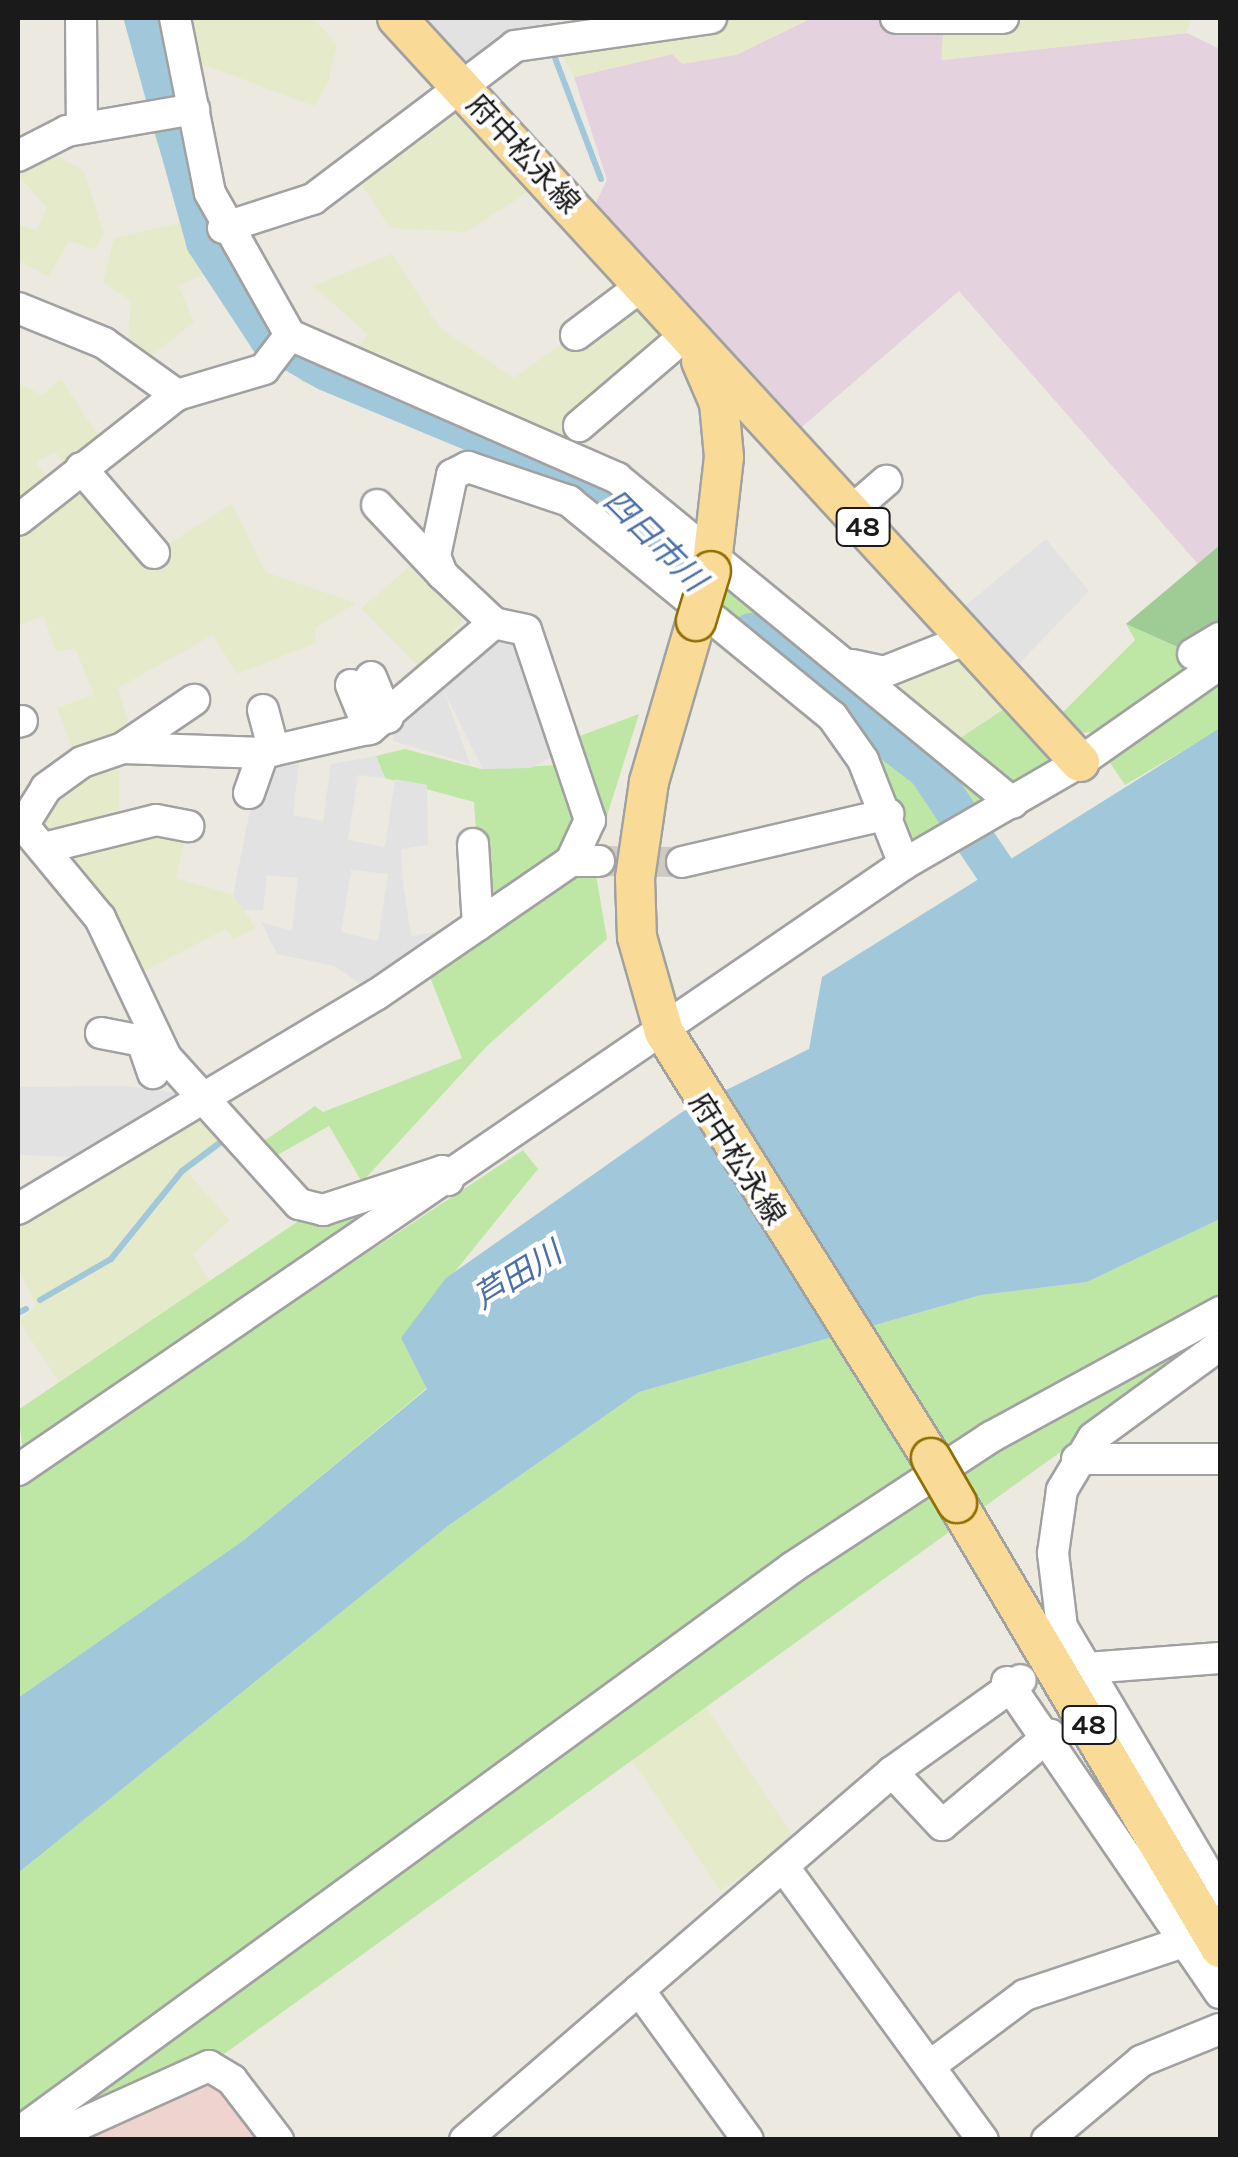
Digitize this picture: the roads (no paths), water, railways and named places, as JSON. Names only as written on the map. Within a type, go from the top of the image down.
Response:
[{"type":"main road","name":"府中松永線","points":[[397,18],[1080,762]]},
{"type":"main road","name":"府中松永線","points":[[687,335],[720,402],[712,567],[649,782],[635,878],[638,937],[667,1044],[926,1451],[1220,1948]]},
{"type":"street","points":[[81,18],[82,128]]},
{"type":"street","points":[[175,18],[176,111],[223,228],[282,346],[617,478],[712,567],[852,665],[1007,807]]},
{"type":"street","points":[[223,228],[313,199],[458,86],[515,46],[553,28],[711,18]]},
{"type":"street","points":[[896,18],[1003,18]]},
{"type":"street","points":[[18,156],[82,128],[176,111]]},
{"type":"street","points":[[576,335],[647,287]]},
{"type":"street","points":[[18,308],[104,343],[177,395]]},
{"type":"street","points":[[580,426],[687,335]]},
{"type":"street","points":[[18,520],[177,395],[264,369],[282,346]]},
{"type":"street","points":[[442,574],[435,556],[452,475],[468,466],[568,501],[832,716],[889,814],[904,864]]},
{"type":"street","points":[[81,468],[154,553]]},
{"type":"street","points":[[850,512],[886,480]]},
{"type":"street","points":[[18,1210],[584,861],[590,820],[526,630],[494,623],[376,505]]},
{"type":"street","points":[[123,748],[268,752],[379,724],[442,660],[494,623]]},
{"type":"street","points":[[18,1470],[449,1183],[667,1044],[904,864],[1080,762],[1206,659],[1220,638]]},
{"type":"street","points":[[852,665],[884,672],[967,640]]},
{"type":"street","points":[[361,681],[379,724]]},
{"type":"street","points":[[194,700],[123,748],[62,776],[21,820],[48,846],[100,918],[166,1058],[206,1096],[299,1204],[323,1210],[442,1171],[449,1183]]},
{"type":"street","points":[[249,793],[268,752],[264,710]]},
{"type":"street","points":[[682,862],[889,814]]},
{"type":"street","points":[[48,846],[128,818],[188,826]]},
{"type":"street","points":[[473,844],[478,926]]},
{"type":"street","points":[[101,1033],[142,1041],[152,1073],[206,1096]]},
{"type":"street","points":[[18,2133],[850,1529],[990,1437],[1220,1312]]},
{"type":"street","points":[[1220,1346],[1077,1458],[1052,1553],[1062,1626],[1078,1669],[1220,1894]]},
{"type":"street","points":[[1077,1458],[1220,1459]]},
{"type":"street","points":[[1078,1669],[1220,1658]]},
{"type":"street","points":[[465,2140],[892,1772],[1014,1681],[1180,1943],[1220,1993]]},
{"type":"street","points":[[892,1772],[942,1824],[1050,1735]]},
{"type":"street","points":[[783,1866],[982,2140]]},
{"type":"street","points":[[931,2065],[1025,1994],[1180,1943]]},
{"type":"street","points":[[638,1990],[748,2140]]},
{"type":"street","points":[[1047,2140],[1141,2061],[1220,2029]]},
{"type":"street","points":[[46,2140],[209,2066],[232,2080],[278,2140]]},
{"type":"water","name":"芦田川","points":[[1220,728],[1220,1219],[1087,1282],[981,1295],[639,1392],[448,1526],[18,1873],[18,1698],[244,1540],[427,1389],[401,1338],[446,1278],[682,1112],[809,1049],[822,977]]},
{"type":"waterway","name":"四日市川","points":[[144,18],[206,242],[269,338],[327,371],[596,483],[703,593]]},
{"type":"waterway","points":[[552,50],[601,179]]},
{"type":"waterway","name":"四日市川","points":[[751,633],[928,770],[1022,910]]},
{"type":"waterway","points":[[40,1300],[111,1259],[182,1171],[225,1139]]},
{"type":"waterway","points":[[18,1313],[26,1309]]},
{"type":"tunnel","points":[[599,861],[682,862]]}]
